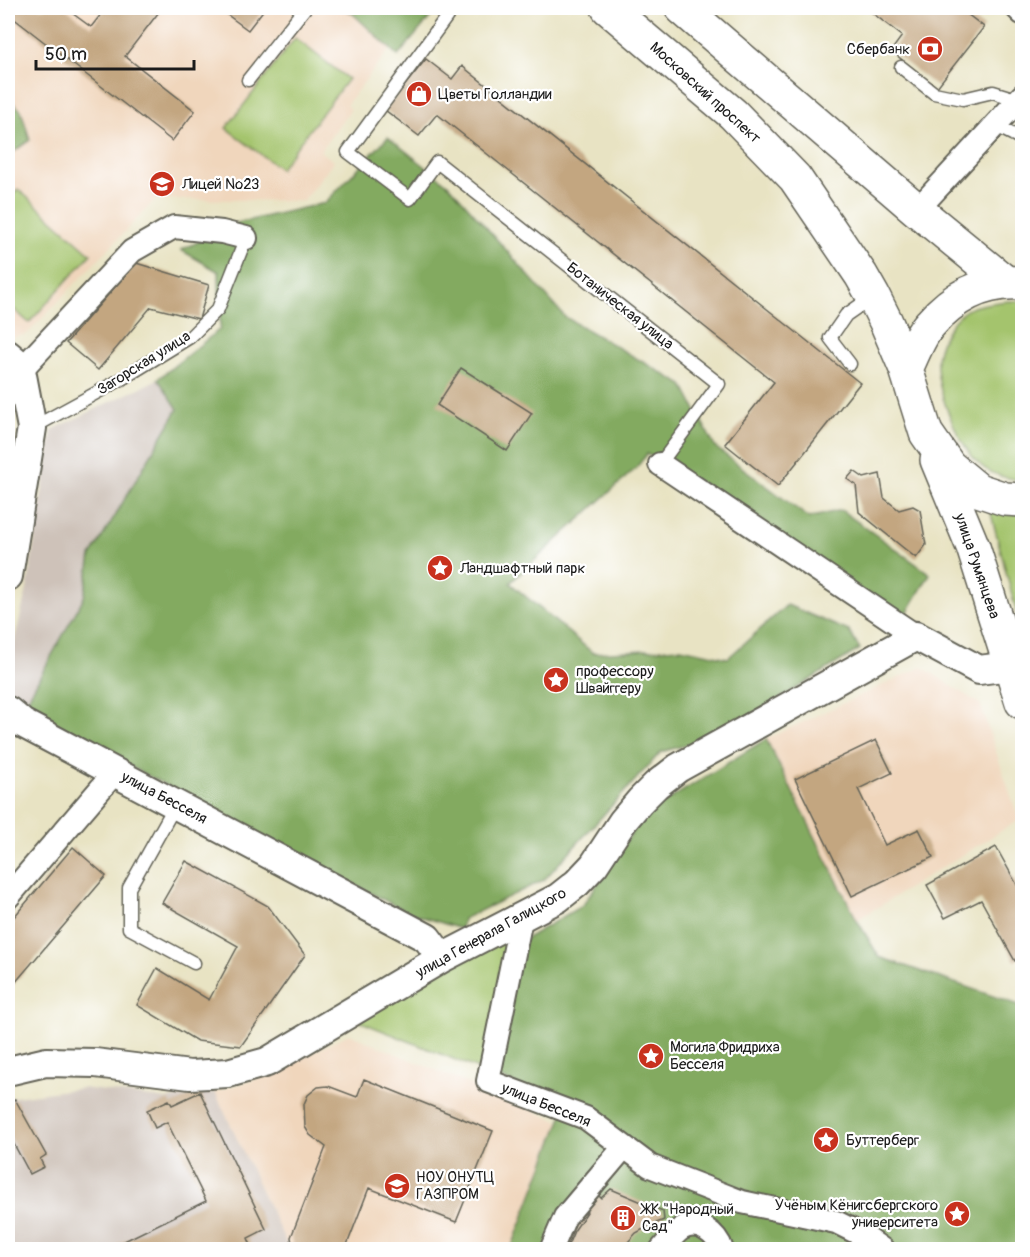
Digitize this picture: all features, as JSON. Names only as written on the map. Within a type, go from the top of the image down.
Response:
[{"type":"main road","name":"Московский проспект","points":[[608,8],[733,114],[795,178],[873,296],[906,369],[926,433],[949,466],[978,490],[1005,499],[1023,500]]},
{"type":"main road","points":[[682,8],[917,210],[1014,283]]},
{"type":"main road","points":[[906,369],[929,325],[950,306],[976,288],[1014,283]]},
{"type":"main road","name":"улица Румянцева","points":[[926,433],[973,547],[1023,702]]},
{"type":"street","points":[[1017,8],[1023,13]]},
{"type":"street","points":[[917,210],[1021,98]]},
{"type":"street","name":"Загорская улица","points":[[14,363],[132,252],[174,227],[222,232],[246,238]]},
{"type":"street","points":[[8,576],[32,428],[14,363]]},
{"type":"street","name":"Ботаническая улица","points":[[660,464],[916,636]]},
{"type":"street","points":[[916,636],[979,670],[1010,666]]},
{"type":"street","name":"улица Генерала Галицкого","points":[[8,1071],[46,1062],[56,1062],[95,1063],[190,1075],[228,1073],[267,1062],[442,958],[558,898],[594,865],[623,821],[640,801],[678,768],[916,636]]},
{"type":"street","name":"улица Бесселя","points":[[8,711],[22,723],[428,939],[442,958]]},
{"type":"street","points":[[8,897],[115,772]]},
{"type":"street","name":"улица Бесселя","points":[[521,919],[488,1081],[586,1118],[650,1166],[742,1202],[836,1222],[861,1242],[883,1250]]},
{"type":"street","points":[[551,1250],[565,1217],[624,1147]]},
{"type":"street","points":[[706,1229],[719,1193]]},
{"type":"street","points":[[661,1250],[682,1229],[698,1226],[706,1229],[718,1240],[722,1250]]},
{"type":"lane","points":[[248,80],[305,8]]},
{"type":"lane","name":"Ботаническая улица","points":[[453,8],[348,152],[410,199],[437,162],[719,384],[660,464]]},
{"type":"lane","points":[[901,67],[934,93],[963,99],[993,92],[1021,98]]},
{"type":"lane","points":[[994,125],[1023,140]]},
{"type":"lane","name":"Загорская улица","points":[[32,428],[120,380],[190,337],[218,309],[246,238]]},
{"type":"lane","points":[[850,364],[830,338],[846,315],[873,296]]},
{"type":"lane","points":[[176,804],[129,888],[129,928],[194,963]]},
{"type":"shaded area","name":"Лицей №23","points":[[8,8],[422,8],[346,105],[351,109],[320,151],[334,161],[303,201],[156,199],[27,334],[8,339]]},
{"type":"shaded area","points":[[158,379],[198,407],[84,597],[26,702],[8,691],[8,667],[27,589],[52,430]]},
{"type":"shaded area","points":[[922,667],[980,704],[1019,820],[857,920],[766,739]],"holes":[[[876,740],[892,773],[858,789],[885,845],[919,829],[933,857],[852,896],[795,779]]]},
{"type":"shaded area","name":"НОУ ОНУТЦ ГАЗПРОМ","points":[[349,1034],[560,1122],[511,1249],[289,1249],[215,1092],[269,1075]]},
{"type":"shaded area","points":[[82,1088],[166,1099],[215,1092],[289,1249],[8,1249],[8,1098]]},
{"type":"green space","points":[[343,8],[438,8],[398,56],[353,14]]},
{"type":"green space","points":[[295,38],[348,79],[280,169],[226,128]]},
{"type":"green space","points":[[8,99],[21,110],[30,140],[8,156]]},
{"type":"green space","name":"Ландшафтный парк","points":[[388,137],[450,186],[565,317],[683,385],[715,447],[809,518],[841,510],[930,574],[907,613],[858,593],[736,502],[647,454],[636,468],[510,583],[593,653],[681,648],[728,658],[787,605],[849,631],[860,649],[719,736],[661,752],[544,880],[463,919],[461,929],[407,912],[27,712],[26,702],[84,597],[91,556],[178,409],[158,379],[220,329],[219,272],[181,250],[237,223],[325,203]]},
{"type":"green space","points":[[18,189],[91,254],[29,323],[8,304],[8,200]]},
{"type":"green space","points":[[1010,301],[1022,302],[1022,480],[1002,477],[988,471],[975,460],[959,435],[946,406],[937,365],[941,342],[959,315],[975,307]]},
{"type":"green space","points":[[989,506],[1022,514],[1022,634]]},
{"type":"green space","points":[[766,739],[857,920],[879,957],[1022,1006],[1022,1249],[511,1249],[567,1104],[498,1077],[520,942],[583,905],[644,815]]},
{"type":"green space","points":[[510,934],[483,1071],[351,1018]]},
{"type":"building","name":"Лицей №23","points":[[8,8],[65,8],[91,27],[106,8],[162,8],[125,56],[195,111],[172,141],[8,14]]},
{"type":"building","points":[[218,8],[265,8],[248,30]]},
{"type":"building","name":"Сбербанк","points":[[866,8],[959,8],[984,27],[937,87],[891,51],[902,36]]},
{"type":"building","points":[[426,59],[452,79],[462,66],[860,383],[778,486],[725,444],[774,382],[437,114],[419,136],[385,110]]},
{"type":"building","points":[[136,263],[209,285],[199,319],[151,307],[98,370],[66,343]]},
{"type":"building","points":[[461,368],[532,413],[507,451],[437,405]]},
{"type":"building","points":[[854,471],[864,478],[880,474],[884,498],[899,510],[913,506],[920,510],[926,545],[916,558],[859,512],[856,485],[847,479]]},
{"type":"building","points":[[876,740],[892,773],[858,789],[885,845],[919,829],[933,857],[852,896],[795,779]]},
{"type":"building","points":[[73,847],[106,876],[8,991],[8,924]]},
{"type":"building","points":[[996,847],[1022,894],[1022,957],[1015,961],[981,900],[945,918],[927,885]]},
{"type":"building","points":[[186,861],[268,906],[305,955],[241,1046],[197,1041],[137,1005],[157,968],[209,1000],[238,946],[162,903]]},
{"type":"building","points":[[364,1079],[493,1131],[456,1222],[369,1188],[345,1250],[293,1250],[291,1237],[326,1147],[310,1135],[305,1127],[304,1104],[308,1095],[318,1087],[328,1086],[357,1097]]},
{"type":"building","points":[[200,1092],[266,1229],[248,1238],[253,1250],[106,1250],[206,1201],[167,1122],[155,1128],[147,1110],[169,1100],[172,1105]]},
{"type":"building","points":[[15,1099],[46,1155],[40,1159],[44,1167],[30,1174],[8,1133],[8,1103]]},
{"type":"building","name":"ЖК \"Народный Сад\"","points":[[611,1189],[663,1211],[664,1220],[636,1233],[621,1250],[566,1250],[574,1231],[587,1212],[584,1209],[598,1195],[601,1198]]},
{"type":"place","name":"Сбербанк","points":[[930,49]]},
{"type":"place","name":"Цветы Голландии","points":[[419,94]]},
{"type":"place","name":"Лицей №23","points":[[162,184]]},
{"type":"place","name":"Ландшафтный парк","points":[[440,568]]},
{"type":"place","name":"профессору Швайггеру","points":[[556,680]]},
{"type":"place","name":"Могила Фридриха Бесселя","points":[[651,1056]]},
{"type":"place","name":"Буттерберг","points":[[826,1140]]},
{"type":"place","name":"НОУ ОНУТЦ ГАЗПРОМ","points":[[397,1186]]},
{"type":"place","name":"Учёным Кёнигсбергского университета","points":[[957,1214]]},
{"type":"place","name":"ЖК \"Народный Сад\"","points":[[623,1218]]}]
